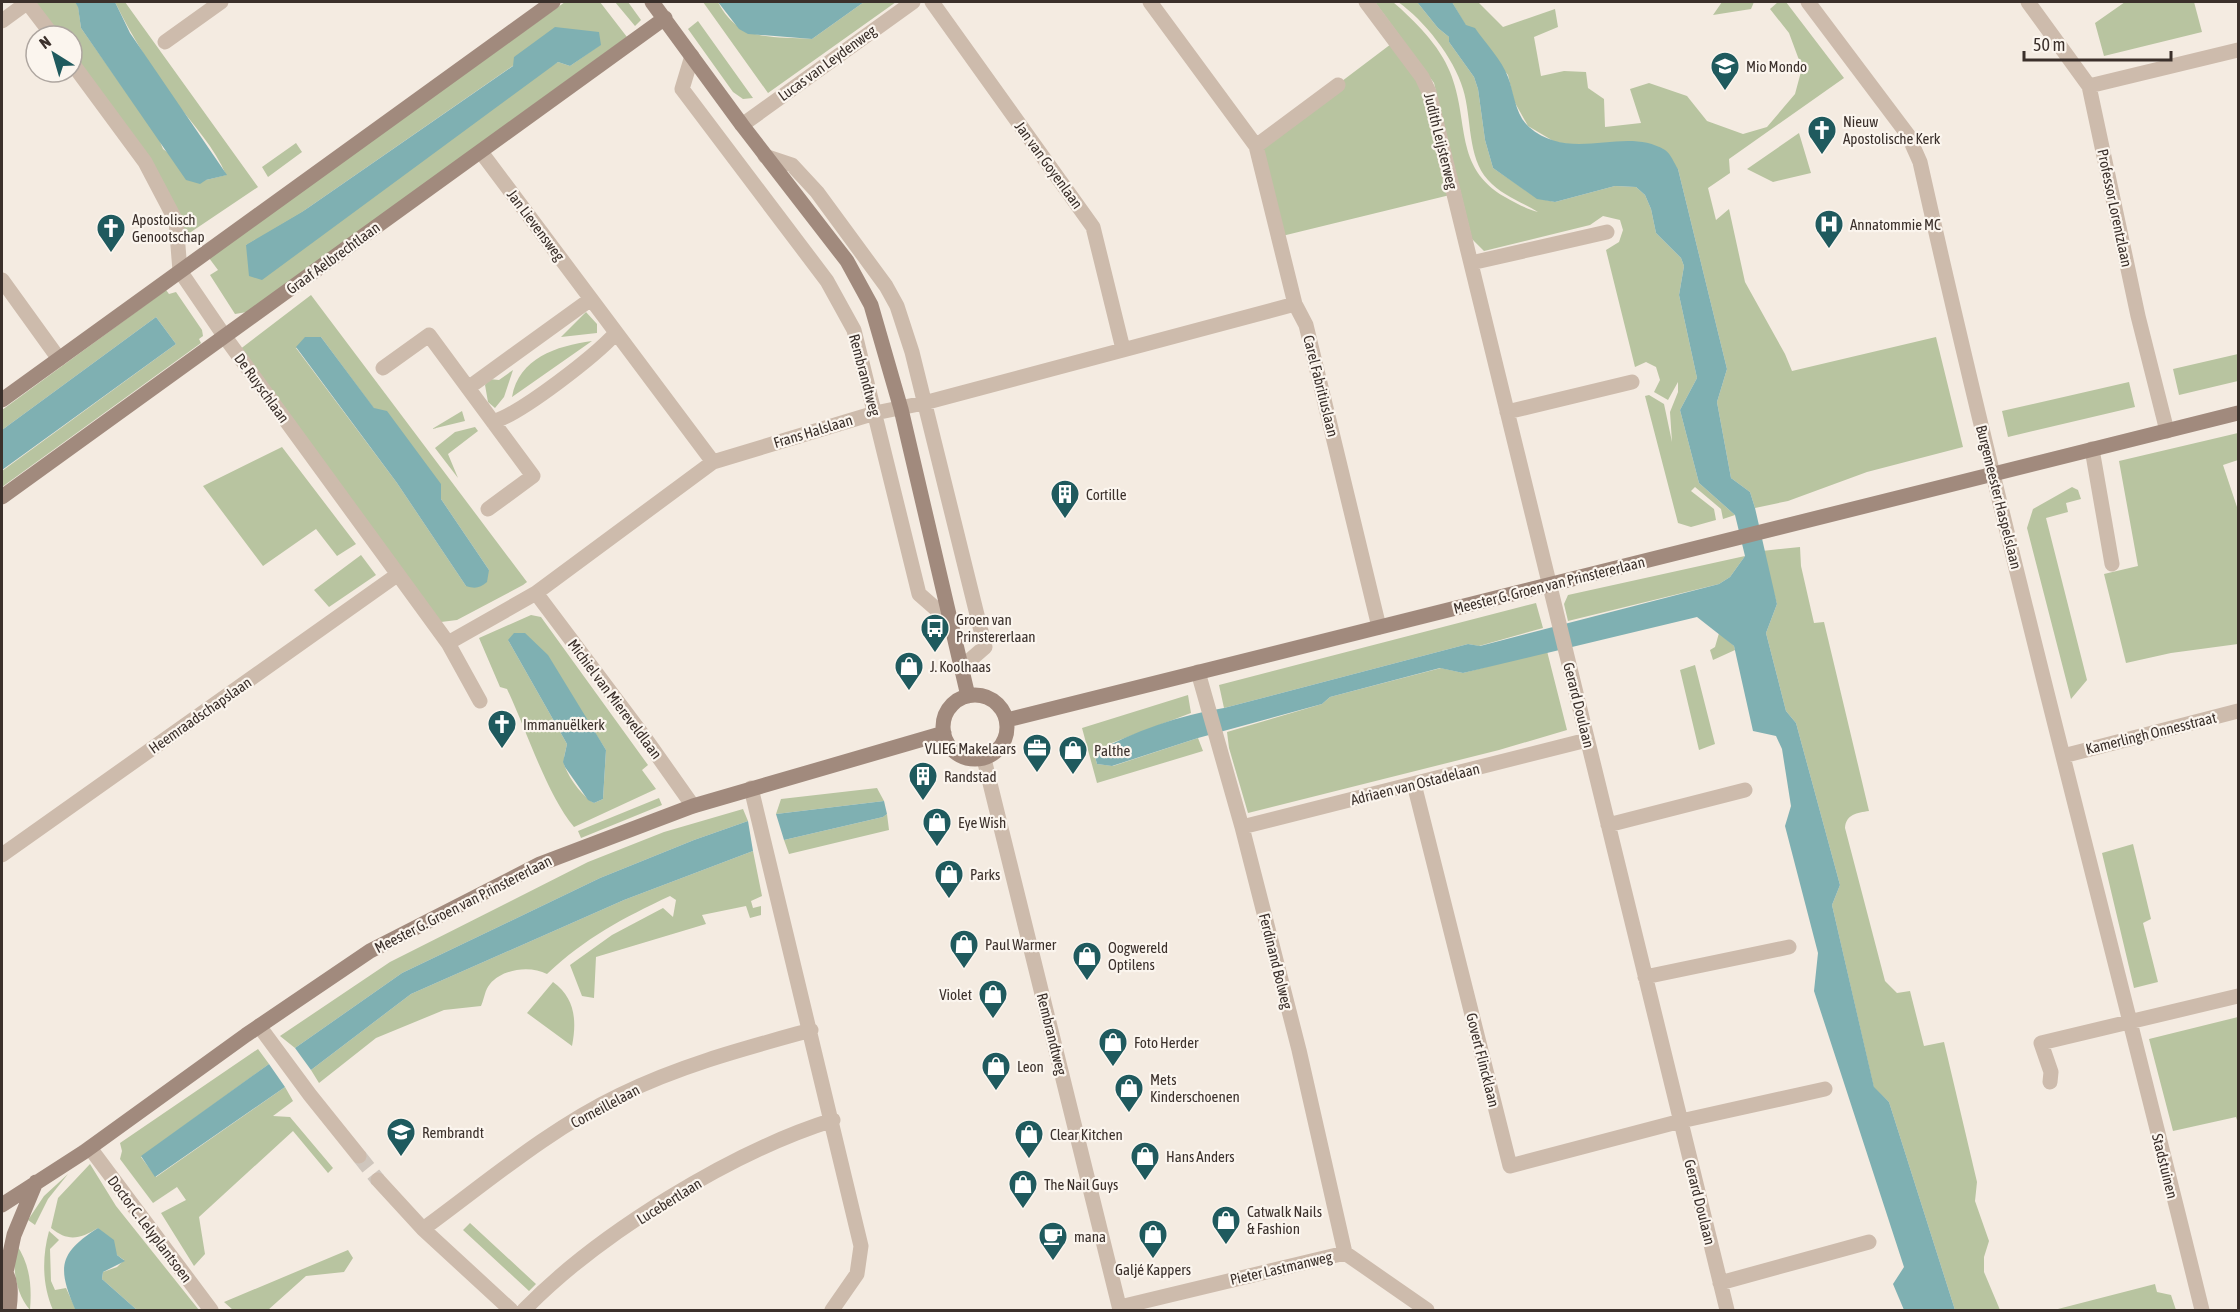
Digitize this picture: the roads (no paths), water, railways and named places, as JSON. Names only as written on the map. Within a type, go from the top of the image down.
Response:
[{"type":"street","points":[[2,21],[27,2],[43,24]]},
{"type":"street","points":[[165,42],[222,2]]},
{"type":"street","points":[[2,400],[553,2]]},
{"type":"street","name":"Rembrandtweg","points":[[652,2],[765,156],[847,261],[871,306],[901,409],[968,696]]},
{"type":"street","name":"Lucas van Leydenweg","points":[[742,125],[913,2]]},
{"type":"street","name":"Jan van Goyenlaan","points":[[932,2],[1093,227],[1123,349]]},
{"type":"street","name":"Carel Fabritiuslaan","points":[[1150,2],[1256,146],[1295,304],[1306,325],[1379,627]]},
{"type":"street","name":"Judith Leijsterweg","points":[[1366,2],[1426,84],[1549,585]]},
{"type":"street","name":"Burgemeester Haspelslaan","points":[[1808,2],[1908,135],[1920,162],[1963,355],[1995,474],[2128,1021]]},
{"type":"street","name":"Professor Lorentzlaan","points":[[2028,2],[2088,86],[2138,316],[2167,431]]},
{"type":"street","name":"Graaf Aelbrechtlaan","points":[[2,497],[665,18]]},
{"type":"street","points":[[2088,86],[2238,50]]},
{"type":"street","name":"Rembrandtweg","points":[[692,56],[682,89],[827,281],[854,330],[919,594],[951,622]]},
{"type":"street","name":"De Ruyschlaan","points":[[84,79],[145,162],[176,220],[180,271],[225,337],[448,643],[480,701]]},
{"type":"street","points":[[1256,146],[1338,85]]},
{"type":"street","name":"Jan Lievensweg","points":[[481,152],[712,462]]},
{"type":"street","points":[[765,156],[792,165],[818,192],[886,286],[897,306],[924,403],[985,647],[962,667]]},
{"type":"street","points":[[1471,263],[1607,232]]},
{"type":"street","points":[[2,280],[59,359]]},
{"type":"street","points":[[468,388],[591,299]]},
{"type":"street","name":"Frans Halslaan","points":[[448,643],[536,593],[712,462],[874,413],[901,409],[1295,304]]},
{"type":"street","points":[[493,422],[505,418],[569,373],[604,347],[616,333]]},
{"type":"street","points":[[383,368],[429,335],[533,476],[488,509]]},
{"type":"street","points":[[1507,412],[1632,382]]},
{"type":"street","name":"Meester G. Groen van Prinstererlaan","points":[[1007,720],[2238,413]]},
{"type":"street","points":[[2092,449],[2112,564]]},
{"type":"street","name":"Heemraadschapslaan","points":[[2,855],[398,575]]},
{"type":"street","name":"Gerard Doulaan","points":[[1549,585],[1727,1311]]},
{"type":"street","name":"Michiel van Miereveldlaan","points":[[536,593],[693,806]]},
{"type":"street","name":"Ferdinand Bolweg","points":[[1198,672],[1242,827],[1299,1050],[1345,1253]]},
{"type":"street","points":[[976,695],[992,700],[1004,712],[1007,720],[1006,738],[1001,747],[984,759],[973,759],[954,751],[944,733],[943,725],[948,710],[953,703],[968,696],[976,695]]},
{"type":"street","name":"Kamerlingh Onnesstraat","points":[[2063,756],[2238,711]]},
{"type":"street","name":"Meester G. Groen van Prinstererlaan","points":[[2,1205],[90,1148],[259,1026],[370,951],[540,864],[693,806],[944,733]]},
{"type":"street","name":"Adriaen van Ostadelaan","points":[[1242,827],[1587,740]]},
{"type":"street","name":"Rembrandtweg","points":[[984,759],[1120,1309]]},
{"type":"street","name":"Govert Flincklaan","points":[[1414,784],[1510,1166],[1681,1121]]},
{"type":"street","points":[[751,788],[833,1120],[861,1246],[857,1275],[832,1311]]},
{"type":"street","points":[[1608,825],[1745,790]]},
{"type":"street","points":[[1645,977],[1789,947]]},
{"type":"street","points":[[2050,1082],[2051,1072],[2041,1043],[2238,996]]},
{"type":"street","name":"Stadstuinen","points":[[2128,1021],[2202,1311]]},
{"type":"street","points":[[259,1026],[359,1156]]},
{"type":"street","name":"Corneillelaan","points":[[423,1229],[555,1133],[619,1095],[720,1054],[811,1030]]},
{"type":"street","points":[[1681,1121],[1825,1089]]},
{"type":"street","name":"Lucebertlaan","points":[[524,1311],[573,1264],[678,1193],[795,1132],[833,1120]]},
{"type":"street","name":"Doctor C. Lelyplantsoen","points":[[90,1148],[211,1311]]},
{"type":"street","points":[[378,1180],[423,1229],[511,1311]]},
{"type":"street","points":[[21,1311],[4,1269],[14,1235],[36,1182]]},
{"type":"street","points":[[1720,1283],[1869,1242]]},
{"type":"street","name":"Pieter Lastmanweg","points":[[1120,1309],[1345,1253],[1427,1311]]},
{"type":"street","points":[[9,1311],[12,1293]]},
{"type":"water","points":[[75,2],[115,2],[130,33],[227,175],[206,180],[200,184],[186,180],[84,32],[84,24],[80,24]]},
{"type":"water","points":[[718,2],[864,2],[812,39],[748,34],[739,29]]},
{"type":"water","points":[[1417,2],[1452,2],[1466,25],[1475,28],[1502,64],[1524,122],[1546,138],[1563,143],[1580,144],[1615,141],[1649,143],[1665,150],[1678,169],[1727,369],[1717,402],[1731,478],[1750,492],[1755,508],[1777,604],[1766,633],[1786,711],[1796,723],[1840,885],[1832,905],[1874,1087],[1889,1102],[1955,1310],[1904,1310],[1893,1284],[1904,1267],[1814,991],[1818,953],[1785,826],[1791,806],[1782,749],[1776,736],[1753,731],[1734,646],[1697,617],[1463,673],[1440,668],[1330,697],[1322,704],[1198,738],[1112,766],[1097,764],[1094,753],[1125,738],[1174,720],[1468,644],[1480,646],[1719,584],[1730,577],[1745,556],[1735,515],[1699,483],[1680,410],[1697,378],[1679,295],[1684,266],[1681,258],[1656,233],[1651,209],[1645,195],[1636,187],[1615,186],[1555,202],[1537,199],[1493,168],[1485,140],[1478,89],[1474,77],[1449,42],[1449,37],[1438,28]]},
{"type":"water","points":[[555,27],[599,32],[601,45],[570,66],[558,62],[262,280],[249,276],[246,245],[302,212],[513,66],[514,57]]},
{"type":"water","points":[[156,317],[176,344],[2,470],[2,430]]},
{"type":"water","points":[[305,337],[321,337],[374,408],[387,411],[441,484],[441,499],[489,570],[487,582],[477,587],[466,586],[397,483],[296,347]]},
{"type":"water","points":[[514,633],[525,633],[548,655],[606,750],[603,799],[594,803],[588,800],[565,767],[563,762],[567,744],[508,640]]},
{"type":"water","points":[[884,801],[887,814],[883,817],[784,840],[776,814]]},
{"type":"water","points":[[748,821],[753,851],[624,900],[411,994],[311,1070],[295,1048],[402,973],[600,878]]},
{"type":"water","points":[[269,1064],[285,1087],[155,1177],[141,1156]]},
{"type":"water","points":[[98,1228],[114,1240],[117,1255],[125,1261],[103,1272],[102,1279],[137,1310],[75,1309],[66,1282],[65,1262],[75,1245]]},
{"type":"tunnel","points":[[359,1156],[378,1180]]},
{"type":"place","name":"Mio Mondo","points":[[1725,92]]},
{"type":"place","name":"Nieuw Apostolische Kerk","points":[[1822,156]]},
{"type":"place","name":"Annatommie MC","points":[[1829,250]]},
{"type":"place","name":"Apostolisch Genootschap","points":[[111,254]]},
{"type":"place","name":"Cortille","points":[[1065,520]]},
{"type":"place","name":"Groen van Prinstererlaan","points":[[935,654]]},
{"type":"place","name":"J. Koolhaas","points":[[909,692]]},
{"type":"place","name":"Immanuëlkerk","points":[[502,750]]},
{"type":"place","name":"VLIEG Makelaars","points":[[1037,774]]},
{"type":"place","name":"Palthe","points":[[1073,776]]},
{"type":"place","name":"Randstad","points":[[923,802]]},
{"type":"place","name":"Eye Wish","points":[[937,848]]},
{"type":"place","name":"Parks","points":[[949,900]]},
{"type":"place","name":"Paul Warmer","points":[[964,970]]},
{"type":"place","name":"Oogwereld Optilens","points":[[1087,982]]},
{"type":"place","name":"Violet","points":[[993,1020]]},
{"type":"place","name":"Foto Herder","points":[[1113,1068]]},
{"type":"place","name":"Leon","points":[[996,1092]]},
{"type":"place","name":"Mets Kinderschoenen","points":[[1129,1114]]},
{"type":"place","name":"Rembrandt","points":[[401,1158]]},
{"type":"place","name":"Clear Kitchen","points":[[1029,1160]]},
{"type":"place","name":"Hans Anders","points":[[1145,1182]]},
{"type":"place","name":"The Nail Guys","points":[[1023,1210]]},
{"type":"place","name":"Catwalk Nails & Fashion","points":[[1226,1246]]},
{"type":"place","name":"Galjé Kappers","points":[[1153,1260]]},
{"type":"place","name":"mana","points":[[1053,1262]]}]
